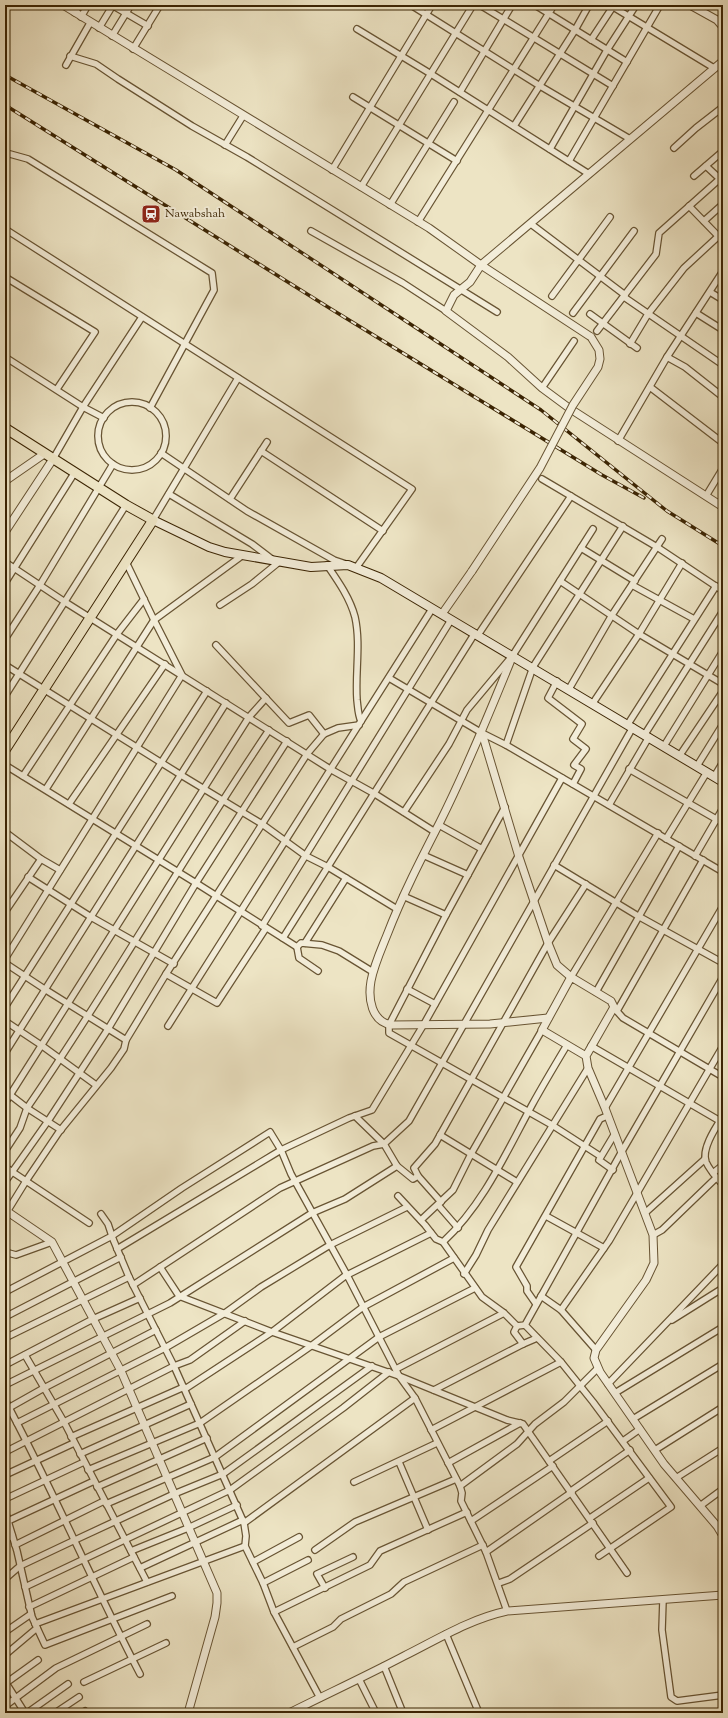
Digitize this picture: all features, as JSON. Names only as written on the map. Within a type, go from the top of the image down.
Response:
[{"type":"main road","points":[[5,428],[126,505],[209,547],[242,555],[311,567],[327,565],[352,566],[381,578],[513,655],[723,782]]},
{"type":"main road","points":[[5,750],[153,520]]},
{"type":"street","points":[[63,5],[90,23],[418,222],[591,337],[599,350],[600,359],[598,367],[573,405],[540,468],[442,614]]},
{"type":"street","points":[[78,15],[79,5]]},
{"type":"street","points":[[78,15],[88,5]]},
{"type":"street","points":[[99,28],[113,5],[148,26]]},
{"type":"street","points":[[112,36],[131,5]]},
{"type":"street","points":[[133,49],[160,5]]},
{"type":"street","points":[[411,5],[540,86],[630,139]]},
{"type":"street","points":[[332,170],[432,5]]},
{"type":"street","points":[[361,187],[400,126],[473,5]]},
{"type":"street","points":[[480,5],[613,86]]},
{"type":"street","points":[[460,92],[512,5]]},
{"type":"street","points":[[535,5],[627,62]]},
{"type":"street","points":[[418,222],[488,110],[515,70],[554,5]]},
{"type":"street","points":[[514,126],[575,30],[589,5]]},
{"type":"street","points":[[550,149],[607,50],[636,5]]},
{"type":"street","points":[[569,161],[660,5]]},
{"type":"street","points":[[690,5],[717,20],[723,27]]},
{"type":"street","points":[[699,10],[705,5]]},
{"type":"street","points":[[592,40],[612,6],[714,68]]},
{"type":"street","points":[[66,65],[90,23]]},
{"type":"street","points":[[357,29],[589,174]]},
{"type":"street","points":[[70,56],[96,64],[124,83],[497,312]]},
{"type":"street","points":[[446,311],[454,296],[470,282],[481,265],[723,61]]},
{"type":"street","points":[[353,97],[457,161]]},
{"type":"street","points":[[390,205],[454,102]]},
{"type":"street","points":[[674,148],[696,128],[723,107]]},
{"type":"street","points":[[226,145],[243,116]]},
{"type":"street","points":[[694,176],[723,151]]},
{"type":"street","points":[[5,156],[10,154],[28,159],[212,273],[214,290],[186,345],[150,408]]},
{"type":"street","points":[[597,331],[656,254],[659,233],[721,177],[706,166]]},
{"type":"street","points":[[704,221],[723,204]]},
{"type":"street","points":[[689,206],[704,221],[721,234],[723,241]]},
{"type":"street","points":[[552,296],[610,217]]},
{"type":"street","points":[[531,224],[601,276],[648,314],[723,365]]},
{"type":"street","points":[[5,229],[412,489],[383,530],[352,566],[334,560],[247,511],[161,453]]},
{"type":"street","points":[[310,231],[402,282],[446,311],[508,357],[542,388],[569,408],[618,441],[723,507]]},
{"type":"street","points":[[573,312],[634,231]]},
{"type":"street","points":[[630,344],[648,314],[684,268],[721,234]]},
{"type":"street","points":[[618,441],[667,357],[723,271]]},
{"type":"street","points":[[5,277],[95,332],[57,389]]},
{"type":"street","points":[[710,292],[723,300]]},
{"type":"street","points":[[696,313],[723,330]]},
{"type":"street","points":[[590,314],[637,348]]},
{"type":"street","points":[[5,532],[53,459],[83,407],[142,317]]},
{"type":"street","points":[[542,388],[574,342]]},
{"type":"street","points":[[5,357],[83,407],[104,418]]},
{"type":"street","points":[[667,357],[690,371],[723,397]]},
{"type":"street","points":[[153,520],[185,469],[238,378]]},
{"type":"street","points":[[650,387],[723,443]]},
{"type":"street","points":[[135,402],[150,408],[162,419],[166,429],[166,440],[161,453],[149,466],[138,470],[128,470],[113,464],[103,453],[99,443],[98,433],[104,418],[115,407],[125,403],[135,402]]},
{"type":"street","points":[[230,499],[267,442]]},
{"type":"street","points":[[261,451],[383,530]]},
{"type":"street","points":[[5,481],[44,454]]},
{"type":"street","points":[[5,639],[40,585],[113,464]]},
{"type":"street","points":[[706,496],[723,468]]},
{"type":"street","points":[[5,583],[75,472]]},
{"type":"street","points":[[542,479],[657,547],[723,591]]},
{"type":"street","points":[[169,494],[252,544],[277,561],[252,584],[220,605]]},
{"type":"street","points":[[283,938],[476,634],[571,496]]},
{"type":"street","points":[[5,696],[126,505]]},
{"type":"street","points":[[506,745],[533,667],[623,526]]},
{"type":"street","points":[[404,812],[449,744],[467,710],[513,655],[593,529]]},
{"type":"street","points":[[569,689],[612,616],[662,539]]},
{"type":"street","points":[[581,548],[659,601],[694,619]]},
{"type":"street","points":[[46,789],[154,620],[242,555]]},
{"type":"street","points":[[5,562],[90,618],[330,769],[404,812],[482,849]]},
{"type":"street","points":[[126,562],[182,675]]},
{"type":"street","points":[[593,703],[639,634],[682,563]]},
{"type":"street","points":[[327,565],[350,602],[355,617],[357,641],[357,690],[360,723]]},
{"type":"street","points":[[560,581],[639,634],[723,684]]},
{"type":"street","points":[[133,1285],[280,1188],[296,1183],[373,1146],[384,1144],[409,1121],[593,796],[630,726],[672,654],[716,586]]},
{"type":"street","points":[[23,776],[117,634],[144,599]]},
{"type":"street","points":[[168,1026],[432,609]]},
{"type":"street","points":[[609,805],[689,664],[723,611]]},
{"type":"street","points":[[166,974],[217,1003],[451,620]]},
{"type":"street","points":[[216,644],[289,723],[309,715],[324,734]]},
{"type":"street","points":[[664,746],[723,651]]},
{"type":"street","points":[[5,653],[5,661]]},
{"type":"street","points":[[513,655],[482,733],[397,908],[374,972],[370,995],[371,1006],[380,1019],[385,1024],[389,1025],[503,1023],[548,1018]]},
{"type":"street","points":[[69,804],[165,664]]},
{"type":"street","points":[[5,665],[181,776],[262,824],[306,856],[328,867],[397,908]]},
{"type":"street","points":[[5,959],[182,675]]},
{"type":"street","points":[[389,678],[723,872]]},
{"type":"street","points":[[557,682],[548,698],[582,724],[573,739],[586,749],[574,765],[582,769],[573,784]]},
{"type":"street","points":[[5,1007],[207,691]]},
{"type":"street","points":[[680,756],[723,691]]},
{"type":"street","points":[[5,1103],[7,1093],[68,1004],[249,717],[266,698]]},
{"type":"street","points":[[5,1053],[226,703]]},
{"type":"street","points":[[188,1713],[215,1617],[217,1603],[216,1593],[121,1371],[52,1242],[6,1213],[61,1130],[111,1068],[124,1049],[126,1040],[166,974],[174,964],[307,754],[324,734],[338,728],[360,723]]},
{"type":"street","points":[[697,766],[723,724]]},
{"type":"street","points":[[5,1151],[20,1128],[27,1108],[89,1017],[222,800],[269,730]]},
{"type":"street","points":[[482,733],[519,857],[557,965],[571,977],[611,1001],[623,1018],[723,1077]]},
{"type":"street","points":[[5,1182],[80,1073],[196,883],[287,741]]},
{"type":"street","points":[[714,776],[723,762]]},
{"type":"street","points":[[5,765],[159,859],[297,948]]},
{"type":"street","points":[[629,769],[723,823]]},
{"type":"street","points":[[666,839],[706,772]]},
{"type":"street","points":[[117,1249],[281,1150],[355,1116],[372,1110],[424,1024],[562,778]]},
{"type":"street","points":[[505,807],[407,989],[389,1025],[389,1033],[552,1125],[600,1156]]},
{"type":"street","points":[[695,856],[723,808]]},
{"type":"street","points":[[5,832],[41,859],[60,870]]},
{"type":"street","points":[[421,1220],[453,1190],[471,1154],[571,977],[658,833]]},
{"type":"street","points":[[596,992],[679,846]]},
{"type":"street","points":[[423,855],[468,875]]},
{"type":"street","points":[[5,912],[41,859]]},
{"type":"street","points":[[703,860],[616,1009],[586,1056],[588,1068],[605,1108],[653,1235],[654,1263],[646,1280],[596,1350],[594,1358],[598,1368],[608,1384],[655,1450],[723,1536]]},
{"type":"street","points":[[554,865],[638,916],[723,963]]},
{"type":"street","points":[[28,877],[91,917],[174,964]]},
{"type":"street","points":[[305,943],[346,878]]},
{"type":"street","points":[[458,1228],[418,1176],[414,1168],[435,1144],[548,943],[586,884]]},
{"type":"street","points":[[403,896],[446,915]]},
{"type":"street","points":[[605,1108],[723,906]]},
{"type":"street","points":[[318,971],[298,958],[297,948],[301,943],[322,945],[339,951],[374,972]]},
{"type":"street","points":[[5,963],[126,1040]]},
{"type":"street","points":[[525,1325],[621,1153],[723,977]]},
{"type":"street","points":[[407,989],[435,1004]]},
{"type":"street","points":[[5,1021],[41,1044],[96,1085]]},
{"type":"street","points":[[542,1030],[586,1056]]},
{"type":"street","points":[[443,1242],[458,1228],[469,1214],[497,1170],[528,1112],[567,1045]]},
{"type":"street","points":[[591,1046],[690,1103],[721,1118],[712,1133],[704,1156],[714,1175],[723,1185]]},
{"type":"street","points":[[562,1310],[604,1248],[723,1046]]},
{"type":"street","points":[[464,1274],[476,1255],[488,1230],[588,1068]]},
{"type":"street","points":[[7,1093],[61,1130]]},
{"type":"street","points":[[355,1116],[384,1144],[398,1166],[414,1179],[418,1176]]},
{"type":"street","points":[[536,1304],[527,1291],[527,1286],[516,1267],[600,1118],[607,1116]]},
{"type":"street","points":[[5,1292],[112,1236],[182,1188],[270,1132],[281,1150],[296,1183],[347,1275],[399,1376],[415,1398],[460,1486],[462,1493],[461,1501],[483,1545],[499,1583],[507,1611]]},
{"type":"street","points":[[440,1135],[518,1182]]},
{"type":"street","points":[[612,1170],[599,1160],[600,1156],[614,1135]]},
{"type":"street","points":[[645,1213],[705,1158]]},
{"type":"street","points":[[653,1235],[662,1230],[723,1165]]},
{"type":"street","points":[[5,1385],[102,1336],[148,1315],[194,1288],[312,1213],[345,1199],[398,1166]]},
{"type":"street","points":[[5,1168],[89,1223]]},
{"type":"street","points":[[398,1196],[421,1220],[436,1239],[443,1242],[482,1298],[504,1313],[517,1326]]},
{"type":"street","points":[[17,1423],[165,1348],[225,1313],[261,1287],[330,1245],[407,1207]]},
{"type":"street","points":[[101,1214],[108,1224],[129,1277],[174,1366],[244,1521],[246,1536],[245,1546],[263,1583],[274,1612],[320,1698]]},
{"type":"street","points":[[546,1216],[604,1248]]},
{"type":"street","points":[[71,1437],[136,1407],[184,1388],[272,1332],[347,1275],[431,1233]]},
{"type":"street","points":[[5,1252],[16,1255],[52,1242]]},
{"type":"street","points":[[5,1317],[73,1280],[121,1257]]},
{"type":"street","points":[[88,1470],[200,1423],[311,1346],[363,1307],[454,1258]]},
{"type":"street","points":[[608,1384],[723,1264]]},
{"type":"street","points":[[160,1267],[179,1296],[272,1332],[389,1372],[506,1420],[523,1424],[627,1573]]},
{"type":"street","points":[[5,1338],[129,1277]]},
{"type":"street","points":[[15,1545],[66,1520],[215,1457],[379,1337],[475,1288]]},
{"type":"street","points":[[665,1325],[723,1288]]},
{"type":"street","points":[[541,1296],[562,1310],[596,1350]]},
{"type":"street","points":[[5,1365],[93,1319],[140,1298]]},
{"type":"street","points":[[396,1369],[504,1313]]},
{"type":"street","points":[[5,1452],[174,1366],[190,1360],[245,1321]]},
{"type":"street","points":[[517,1326],[525,1325]]},
{"type":"street","points":[[525,1325],[561,1362],[608,1421],[671,1507],[599,1556]]},
{"type":"street","points":[[517,1326],[514,1332],[523,1344]]},
{"type":"street","points":[[615,1393],[723,1327]]},
{"type":"street","points":[[7,1408],[156,1330]]},
{"type":"street","points":[[434,1390],[523,1344],[538,1338]]},
{"type":"street","points":[[26,1355],[64,1422],[147,1582]]},
{"type":"street","points":[[431,1430],[561,1362]]},
{"type":"street","points":[[633,1419],[723,1364]]},
{"type":"street","points":[[5,1579],[20,1566],[174,1494],[223,1474],[372,1366]]},
{"type":"street","points":[[460,1486],[517,1444],[535,1424],[564,1402],[598,1368]]},
{"type":"street","points":[[24,1587],[230,1490],[389,1372]]},
{"type":"street","points":[[140,1568],[244,1521],[415,1398]]},
{"type":"street","points":[[5,1400],[7,1408],[26,1440],[140,1674]]},
{"type":"street","points":[[80,1454],[191,1404]]},
{"type":"street","points":[[655,1450],[723,1407]]},
{"type":"street","points":[[471,1520],[608,1421]]},
{"type":"street","points":[[448,1463],[520,1423]]},
{"type":"street","points":[[623,1441],[640,1429]]},
{"type":"street","points":[[97,1487],[207,1438]]},
{"type":"street","points":[[5,1475],[74,1443]]},
{"type":"street","points":[[354,1482],[437,1443]]},
{"type":"street","points":[[676,1478],[723,1448]]},
{"type":"street","points":[[486,1552],[630,1450]]},
{"type":"street","points":[[5,1499],[84,1462]]},
{"type":"street","points":[[398,1462],[428,1530]]},
{"type":"street","points":[[499,1583],[510,1579],[650,1478]]},
{"type":"street","points":[[315,1550],[355,1522],[456,1479]]},
{"type":"street","points":[[8,1521],[94,1481]]},
{"type":"street","points":[[700,1506],[723,1489]]},
{"type":"street","points":[[131,1551],[188,1528],[236,1505]]},
{"type":"street","points":[[274,1612],[370,1565],[380,1551],[467,1512]]},
{"type":"street","points":[[5,1514],[15,1545],[31,1614],[45,1645],[172,1596]]},
{"type":"street","points":[[5,1541],[12,1535]]},
{"type":"street","points":[[253,1562],[299,1537]]},
{"type":"street","points":[[293,1647],[333,1627],[341,1618],[391,1594],[404,1582],[483,1545]]},
{"type":"street","points":[[5,1655],[36,1626],[103,1598],[245,1546]]},
{"type":"street","points":[[29,1607],[134,1557]]},
{"type":"street","points":[[325,1588],[317,1574],[353,1557]]},
{"type":"street","points":[[263,1583],[308,1560]]},
{"type":"street","points":[[293,1712],[446,1634],[489,1615],[507,1611],[723,1595]]},
{"type":"street","points":[[663,1600],[662,1630],[671,1698],[677,1701],[723,1695]]},
{"type":"street","points":[[5,1632],[31,1614]]},
{"type":"street","points":[[5,1706],[56,1668],[147,1624]]},
{"type":"street","points":[[446,1634],[479,1713]]},
{"type":"street","points":[[84,1682],[166,1643]]},
{"type":"street","points":[[38,1660],[6,1683],[26,1713],[68,1684]]},
{"type":"street","points":[[384,1666],[403,1713]]},
{"type":"street","points":[[359,1679],[376,1713]]},
{"type":"street","points":[[55,1713],[79,1697]]},
{"type":"railway","points":[[5,75],[176,170],[541,410],[667,511],[723,546]]},
{"type":"railway","points":[[5,105],[331,309],[602,475],[644,498]]},
{"type":"place","name":"Nawabshah","points":[[151,214]]}]
